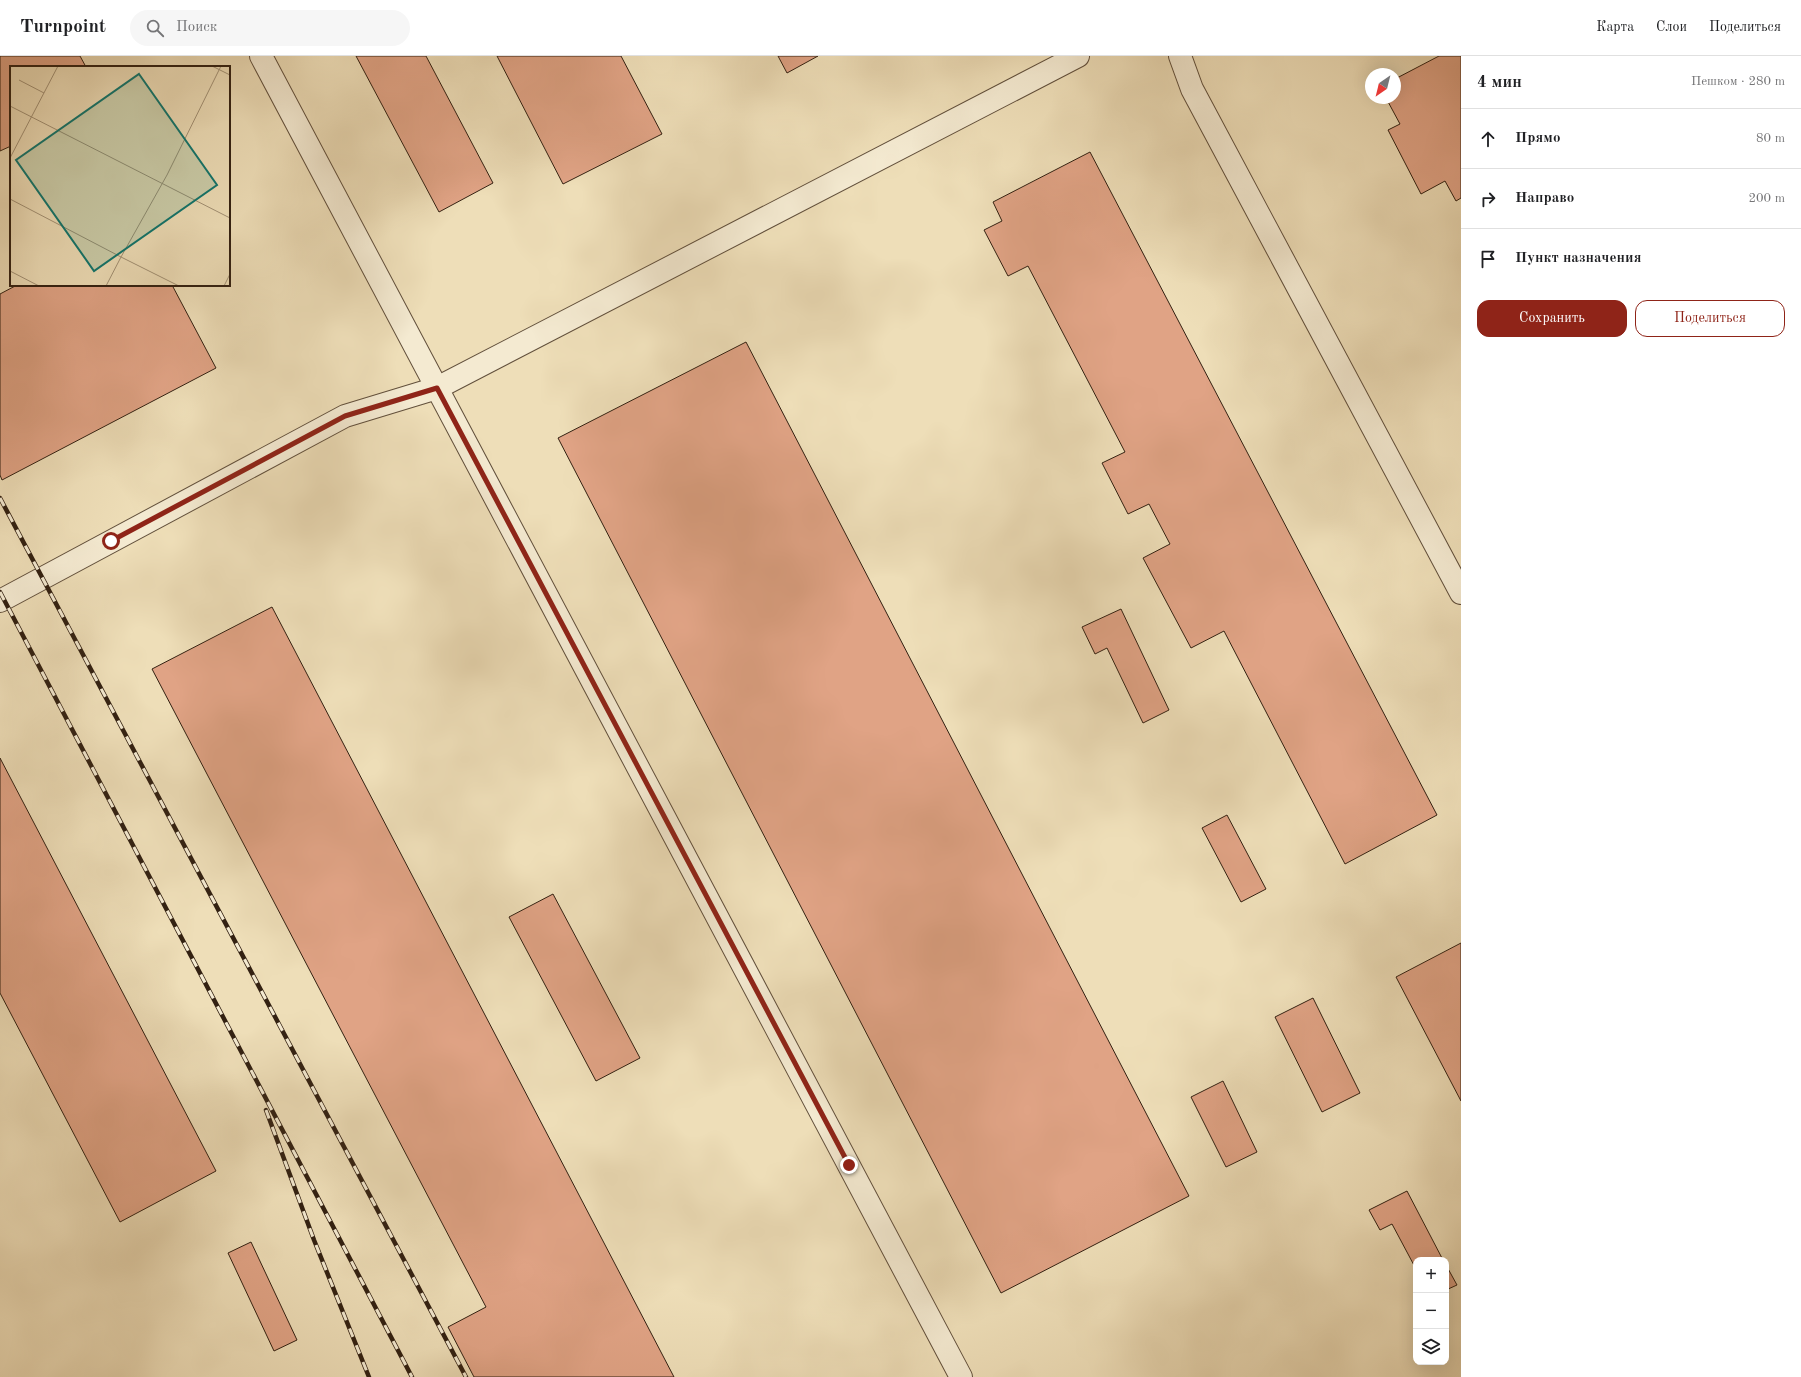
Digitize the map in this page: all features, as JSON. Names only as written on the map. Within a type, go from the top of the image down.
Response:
[{"type":"lane","points":[[261,56],[961,1377]]},
{"type":"lane","points":[[0,601],[345,416],[437,388],[1078,56]]},
{"type":"lane","points":[[1180,56],[1192,89],[1461,593]]},
{"type":"building","points":[[0,56],[80,56],[85,66],[10,66],[10,146],[0,151]]},
{"type":"building","points":[[356,56],[426,56],[493,183],[439,212]]},
{"type":"building","points":[[497,56],[621,56],[662,134],[563,184]]},
{"type":"building","points":[[778,56],[818,56],[787,73]]},
{"type":"building","points":[[1439,56],[1461,56],[1461,198],[1456,201],[1445,181],[1421,194],[1388,130],[1400,124],[1389,104],[1401,104],[1401,76]]},
{"type":"building","points":[[1090,152],[1437,815],[1345,864],[1224,631],[1191,648],[1143,558],[1170,544],[1149,504],[1128,514],[1102,463],[1125,452],[1028,266],[1008,276],[984,230],[1002,221],[993,202]]},
{"type":"building","points":[[15,286],[173,286],[216,368],[2,480],[0,475],[0,294]]},
{"type":"building","points":[[746,342],[1189,1196],[1001,1293],[558,438]]},
{"type":"building","points":[[272,607],[674,1377],[474,1377],[448,1327],[486,1307],[152,669]]},
{"type":"building","points":[[1121,609],[1169,710],[1143,723],[1107,648],[1095,654],[1082,627]]},
{"type":"building","points":[[0,758],[216,1171],[120,1222],[0,993]]},
{"type":"building","points":[[1227,815],[1266,889],[1241,902],[1202,828]]},
{"type":"building","points":[[553,894],[640,1058],[596,1081],[509,917]]},
{"type":"building","points":[[1461,943],[1461,1101],[1396,977]]},
{"type":"building","points":[[1313,998],[1360,1093],[1322,1112],[1275,1017]]},
{"type":"building","points":[[1223,1081],[1257,1152],[1226,1167],[1191,1097]]},
{"type":"building","points":[[1407,1191],[1441,1257],[1413,1257],[1413,1263],[1392,1224],[1380,1230],[1369,1210]]},
{"type":"building","points":[[251,1242],[297,1340],[274,1351],[228,1253]]},
{"type":"building","points":[[1449,1270],[1457,1285],[1449,1289]]},
{"type":"railway","points":[[0,498],[466,1377]]},
{"type":"railway","points":[[0,592],[412,1377]]},
{"type":"railway","points":[[266,1110],[314,1240],[369,1377]]},
{"type":"route","points":[[111,541],[345,416],[437,388],[849,1165]]}]
